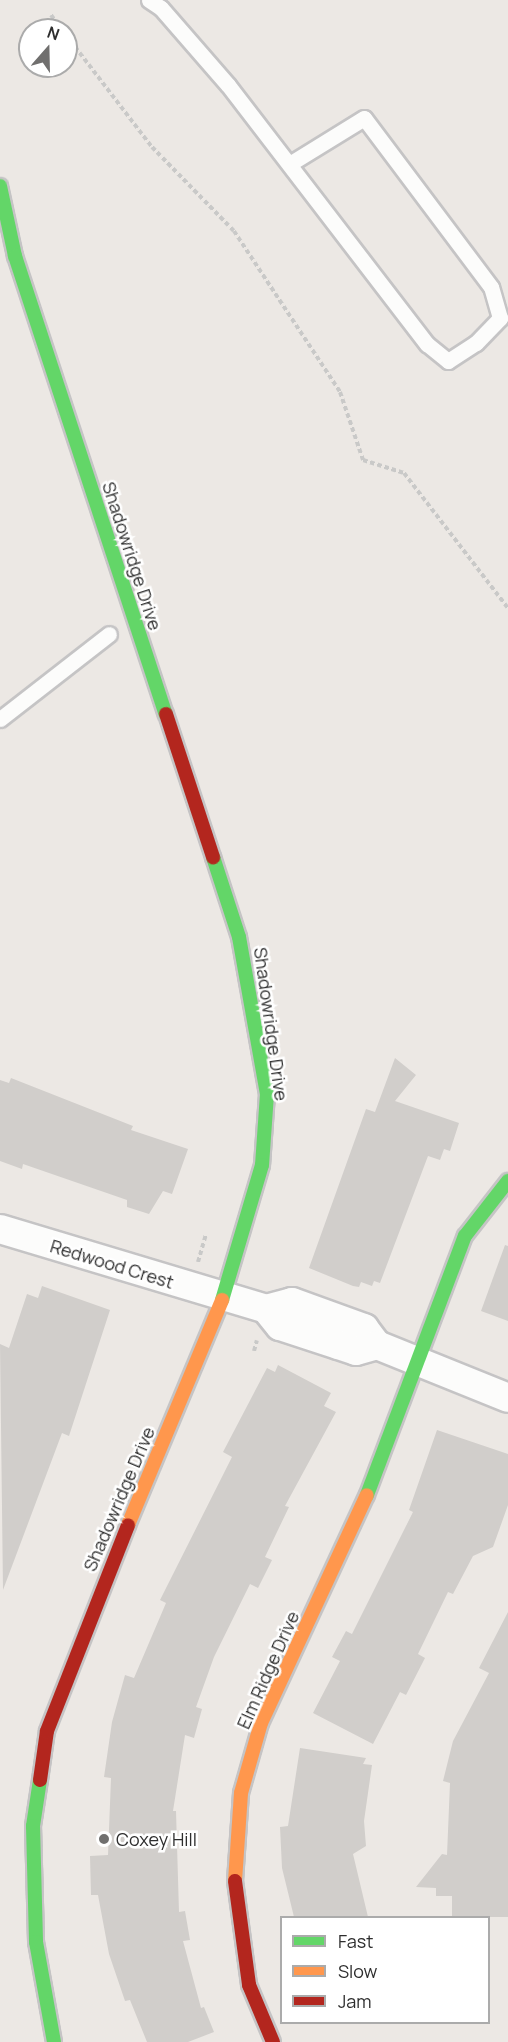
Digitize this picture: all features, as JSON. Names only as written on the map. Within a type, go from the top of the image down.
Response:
[{"type":"street","name":"Shadowridge Drive","points":[[1,193],[15,256],[239,937],[267,1094],[262,1165],[223,1298],[84,1629],[47,1731],[33,1826],[36,1942],[54,2042]]},
{"type":"street","name":"Elm Ridge Drive","points":[[273,2042],[249,1985],[234,1870],[241,1793],[261,1723],[380,1468],[465,1236],[508,1180]]},
{"type":"street","name":"Redwood Crest","points":[[0,1229],[223,1298],[266,1309],[280,1326],[356,1351],[377,1345],[418,1361]]},
{"type":"street","points":[[418,1361],[508,1398]]},
{"type":"lane","points":[[149,0],[161,8],[291,163],[427,344],[448,361],[476,343],[500,318],[491,287],[364,118],[291,163]]},
{"type":"lane","points":[[0,719],[109,634]]},
{"type":"path","points":[[78,51],[152,147],[234,231],[340,392],[363,460],[404,473],[508,608]]},
{"type":"building","points":[[395,1058],[416,1075],[395,1101],[459,1123],[450,1151],[444,1149],[440,1160],[428,1156],[380,1283],[374,1281],[372,1286],[361,1282],[359,1287],[353,1286],[309,1268],[366,1109],[375,1112]]},
{"type":"building","points":[[11,1078],[133,1126],[131,1130],[188,1149],[172,1194],[163,1191],[149,1214],[127,1207],[127,1200],[23,1164],[22,1169],[0,1161],[0,1080],[9,1083]]},
{"type":"building","points":[[505,1245],[508,1246],[508,1321],[481,1311]]},
{"type":"building","points":[[42,1286],[110,1310],[69,1436],[62,1433],[3,1590],[0,1344],[9,1348],[27,1294],[38,1298]]},
{"type":"building","points":[[278,1365],[331,1393],[324,1406],[336,1412],[285,1506],[289,1507],[265,1557],[272,1560],[258,1588],[250,1584],[214,1657],[196,1707],[202,1709],[194,1738],[185,1735],[173,1811],[176,1811],[179,1912],[185,1911],[190,1940],[183,1941],[201,2008],[204,2007],[214,2032],[188,2042],[147,2042],[130,2000],[125,2001],[109,1954],[98,1895],[91,1895],[90,1856],[108,1855],[111,1778],[104,1777],[112,1722],[125,1675],[134,1678],[166,1603],[160,1600],[232,1457],[223,1452],[267,1368],[275,1372]]},
{"type":"building","points":[[437,1430],[508,1454],[508,1505],[493,1547],[473,1556],[453,1594],[448,1592],[418,1654],[425,1658],[406,1695],[400,1692],[373,1744],[313,1713],[340,1661],[332,1657],[346,1631],[352,1634],[413,1512],[409,1510]]},
{"type":"building","points":[[508,1612],[508,1917],[452,1916],[452,1896],[436,1896],[436,1888],[416,1887],[442,1854],[447,1855],[450,1783],[443,1781],[453,1741],[489,1673],[479,1668]]},
{"type":"building","points":[[300,1748],[366,1758],[363,1764],[372,1765],[364,1821],[366,1846],[353,1854],[368,1916],[294,1916],[282,1868],[280,1827],[288,1826]]},
{"type":"traffic: fast","points":[[0,186],[15,256],[166,714]]},
{"type":"traffic: fast","points":[[213,857],[239,937],[267,1094],[262,1165],[222,1300]]},
{"type":"traffic: fast","points":[[367,1495],[465,1236],[508,1181]]},
{"type":"traffic: fast","points":[[40,1780],[33,1826],[36,1942],[54,2042]]},
{"type":"traffic: slow","points":[[128,1525],[222,1300]]},
{"type":"traffic: slow","points":[[235,1881],[241,1793],[261,1723],[367,1495]]},
{"type":"traffic: jam","points":[[166,714],[213,857]]},
{"type":"traffic: jam","points":[[40,1780],[47,1731],[128,1525]]},
{"type":"traffic: jam","points":[[235,1881],[249,1985],[273,2042]]},
{"type":"place","name":"Coxey Hill","points":[[104,1839]]}]
